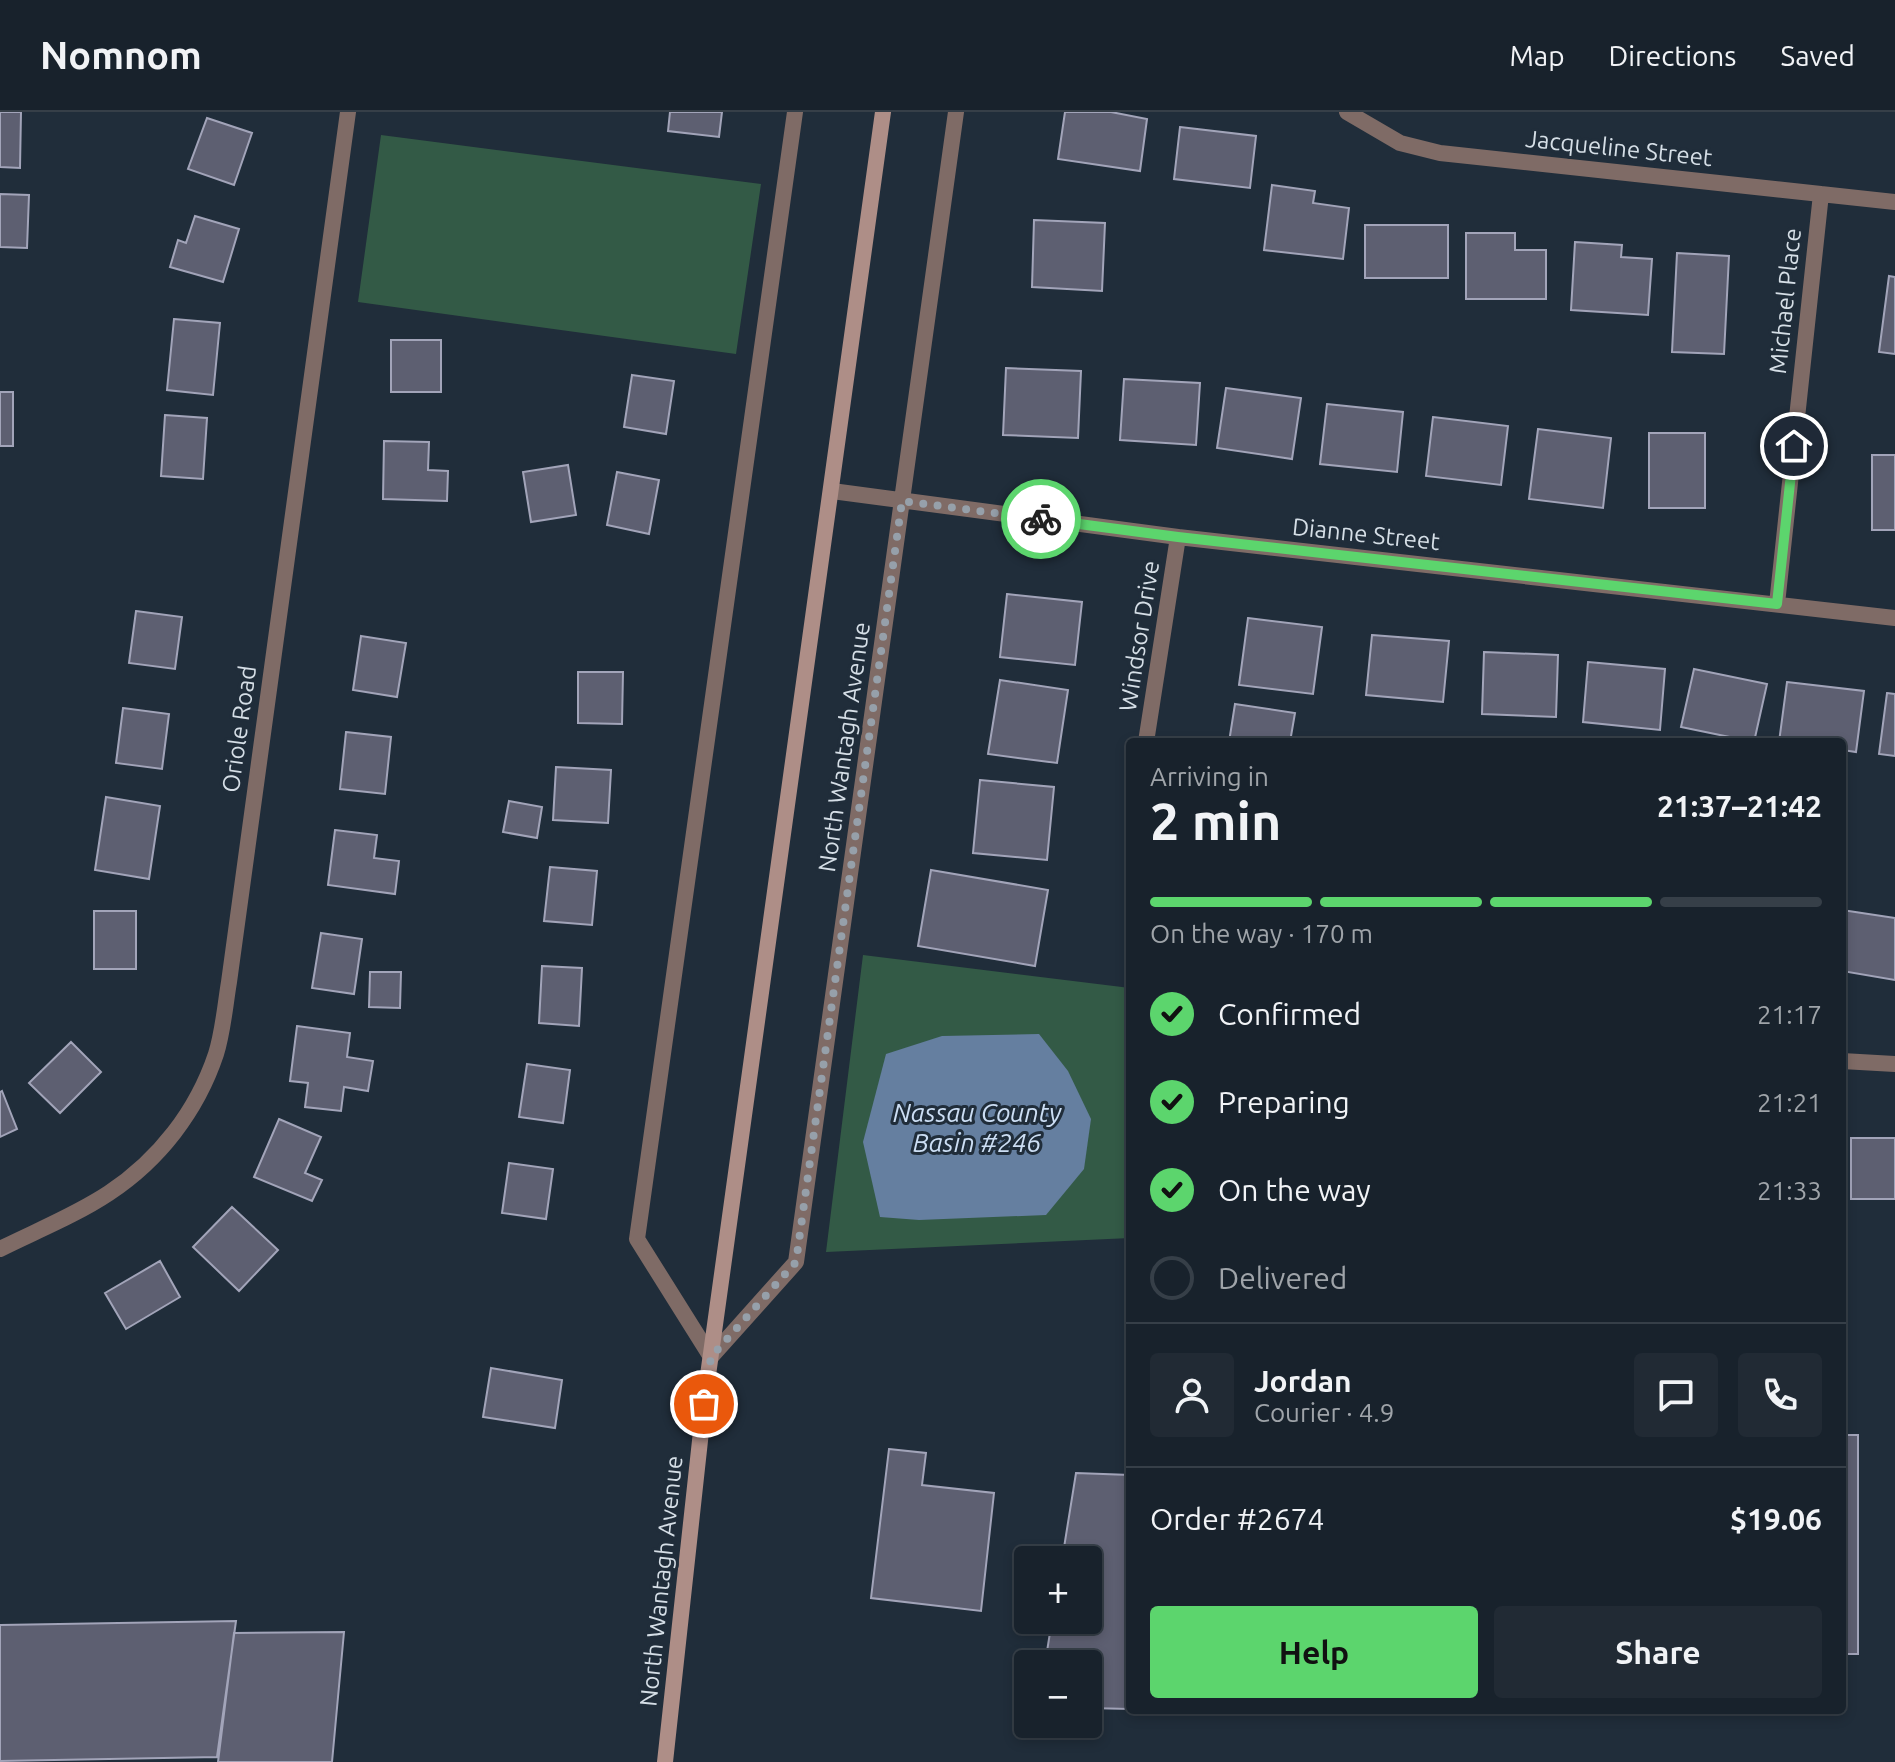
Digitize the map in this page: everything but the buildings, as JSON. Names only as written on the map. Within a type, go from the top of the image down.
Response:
[{"type":"main road","name":"North Wantagh Avenue","points":[[665,1762],[711,1357],[883,112]]},
{"type":"street","name":"Oriole Road","points":[[0,1249],[109,1194],[139,1169],[176,1133],[203,1088],[217,1052],[348,112]]},
{"type":"street","points":[[711,1357],[637,1239],[795,112]]},
{"type":"street","name":"North Wantagh Avenue","points":[[711,1357],[796,1262],[956,112]]},
{"type":"street","name":"Jacqueline Street","points":[[1347,112],[1400,143],[1440,153],[1895,202]]},
{"type":"street","name":"Michael Place","points":[[1777,604],[1821,194]]},
{"type":"street","name":"Dianne Street","points":[[832,491],[1178,537],[1895,618]]},
{"type":"street","name":"Windsor Drive","points":[[1147,738],[1178,537]]},
{"type":"street","points":[[1846,1061],[1895,1064]]},
{"type":"green space","points":[[381,135],[761,184],[736,354],[358,302]]},
{"type":"green space","points":[[863,955],[1126,988],[1126,1238],[826,1252]]},
{"type":"water","name":"Nassau County Basin #246","points":[[1039,1034],[1068,1071],[1091,1119],[1084,1169],[1046,1215],[919,1220],[880,1217],[863,1142],[886,1054],[942,1036]]},
{"type":"way so far","points":[[704,1404],[711,1357],[796,1262],[902,501],[1041,519]]},
{"type":"route","points":[[1041,519],[1777,604],[1794,446]]}]
